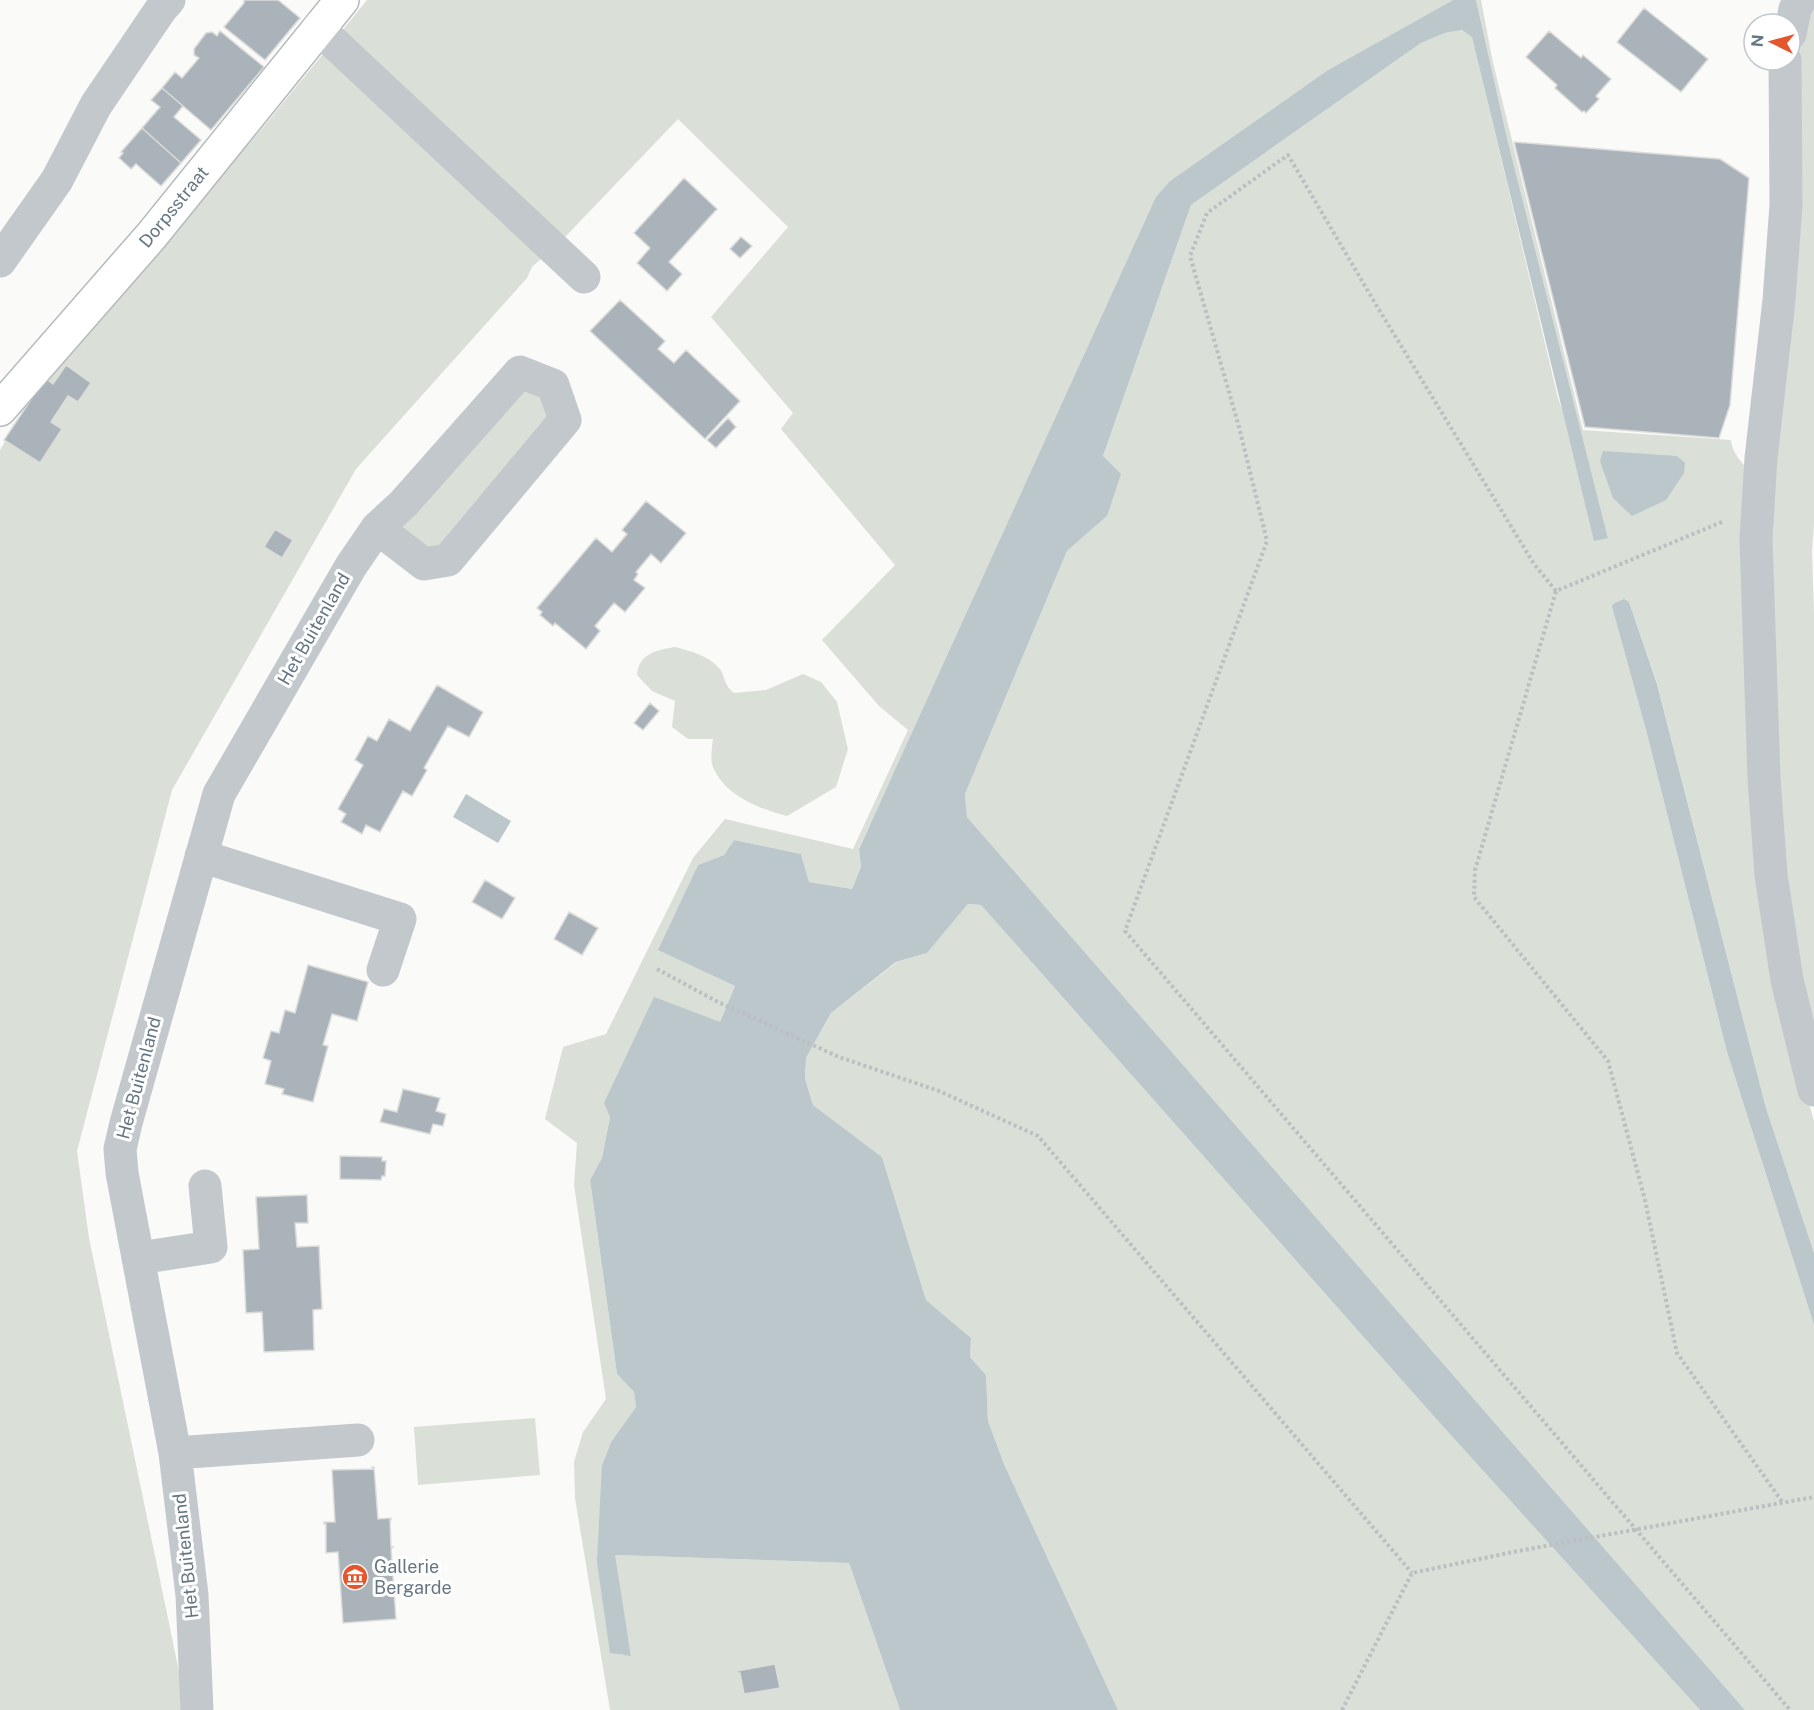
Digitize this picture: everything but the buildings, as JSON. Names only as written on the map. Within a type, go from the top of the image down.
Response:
[{"type":"main road","name":"Dorpsstraat","points":[[0,408],[152,235],[342,0]]},
{"type":"street","points":[[0,261],[57,180],[96,105],[160,9],[169,0]]},
{"type":"street","points":[[318,28],[584,277]]},
{"type":"street","points":[[1785,72],[1786,205],[1779,300],[1757,508],[1764,778],[1771,875],[1786,980],[1814,1090]]},
{"type":"street","name":"Het Buitenland","points":[[197,1710],[192,1595],[174,1453],[122,1173],[120,1149],[126,1123],[219,794],[351,566],[377,528],[404,503],[520,372],[553,385],[566,420],[448,560],[424,564],[377,528]]},
{"type":"street","points":[[201,856],[400,919],[383,970]]},
{"type":"street","points":[[139,1258],[211,1247],[205,1186]]},
{"type":"street","points":[[174,1453],[358,1440]]},
{"type":"path","points":[[1556,591],[1534,564],[1288,155],[1207,213],[1190,256],[1239,427],[1267,541],[1125,931],[1790,1710]]},
{"type":"path","points":[[1556,591],[1757,508]]},
{"type":"path","points":[[1556,591],[1474,870],[1474,897],[1608,1061],[1644,1200],[1677,1353],[1783,1503]]},
{"type":"path","points":[[657,969],[718,1002],[839,1057],[939,1091],[1038,1136],[1412,1573]]},
{"type":"path","points":[[1412,1573],[1518,1551],[1814,1497]]},
{"type":"path","points":[[1342,1710],[1412,1573]]},
{"type":"shaded area","points":[[367,0],[1453,0],[1328,70],[1170,181],[859,848],[861,867],[852,889],[809,882],[801,854],[734,840],[724,855],[698,865],[659,950],[735,986],[720,1022],[604,1102],[610,1117],[602,1158],[590,1180],[617,1374],[634,1392],[636,1407],[611,1442],[602,1465],[620,1655],[631,1655],[614,1555],[849,1563],[900,1710],[610,1710],[575,1498],[574,1462],[583,1432],[606,1399],[574,1185],[577,1143],[545,1119],[563,1047],[606,1034],[693,858],[725,819],[853,849],[908,730],[879,706],[822,640],[895,565],[781,429],[793,413],[711,317],[788,227],[678,119],[566,236],[532,267],[527,278],[356,469],[172,790],[77,1151],[89,1238],[187,1710],[0,1710],[0,450],[42,380],[260,131]]},
{"type":"shaded area","points":[[1453,0],[1476,0],[1508,142],[1608,538],[1594,541],[1472,37],[1462,30],[1445,33],[1421,43],[1191,205],[1103,456],[1121,474],[1107,516],[1067,551],[965,794],[967,817],[1745,1710],[1700,1710],[1438,1421],[981,905],[968,904],[927,953],[896,962],[831,1013],[806,1058],[805,1079],[813,1105],[882,1157],[926,1300],[971,1338],[970,1357],[986,1375],[988,1421],[1004,1464],[1118,1710],[900,1710],[849,1563],[615,1555],[631,1656],[610,1653],[597,1562],[602,1465],[611,1442],[636,1407],[634,1392],[617,1374],[590,1180],[602,1158],[610,1117],[604,1103],[654,997],[720,1022],[735,986],[658,950],[698,865],[724,855],[734,840],[801,854],[809,882],[852,889],[861,867],[859,849],[1156,197],[1170,181],[1328,70]]},
{"type":"shaded area","points":[[1476,0],[1481,0],[1493,63],[1583,430],[1731,440],[1736,454],[1751,474],[1793,1047],[1814,1121],[1814,1253],[1766,1108],[1657,683],[1629,602],[1612,607],[1646,730],[1727,1052],[1814,1325],[1814,1710],[1745,1710],[967,817],[965,794],[1067,551],[1107,516],[1103,456],[1191,205],[1421,43],[1445,33],[1462,30],[1472,36],[1558,398],[1608,538],[1508,142]]},
{"type":"shaded area","points":[[1814,0],[1814,524],[1812,551],[1814,1050],[1780,878],[1761,591],[1792,72],[1802,72],[1802,34]]},
{"type":"shaded area","points":[[516,389],[541,393],[550,424],[440,550],[405,542],[401,519]]},
{"type":"shaded area","points":[[1603,451],[1677,456],[1685,463],[1684,473],[1666,500],[1632,516],[1613,498],[1600,461]]},
{"type":"shaded area","points":[[1624,599],[1629,602],[1657,684],[1766,1108],[1814,1253],[1814,1325],[1727,1052],[1646,730],[1612,607],[1613,604]]},
{"type":"shaded area","points":[[675,647],[710,660],[721,671],[734,693],[766,690],[803,674],[821,682],[837,702],[848,749],[836,787],[787,816],[744,800],[726,786],[712,764],[713,739],[688,739],[672,727],[675,701],[652,691],[637,675],[638,668],[645,657],[656,651]]},
{"type":"shaded area","points":[[466,794],[511,821],[498,843],[453,817]]},
{"type":"shaded area","points":[[968,904],[981,905],[1438,1421],[1700,1710],[1118,1710],[1004,1464],[988,1421],[986,1375],[970,1357],[971,1338],[926,1300],[882,1157],[813,1105],[805,1079],[806,1058],[831,1013],[897,962],[927,953]]},
{"type":"shaded area","points":[[535,1418],[540,1475],[418,1485],[414,1427]]},
{"type":"place","name":"Gallerie Bergarde","points":[[355,1577]]}]
